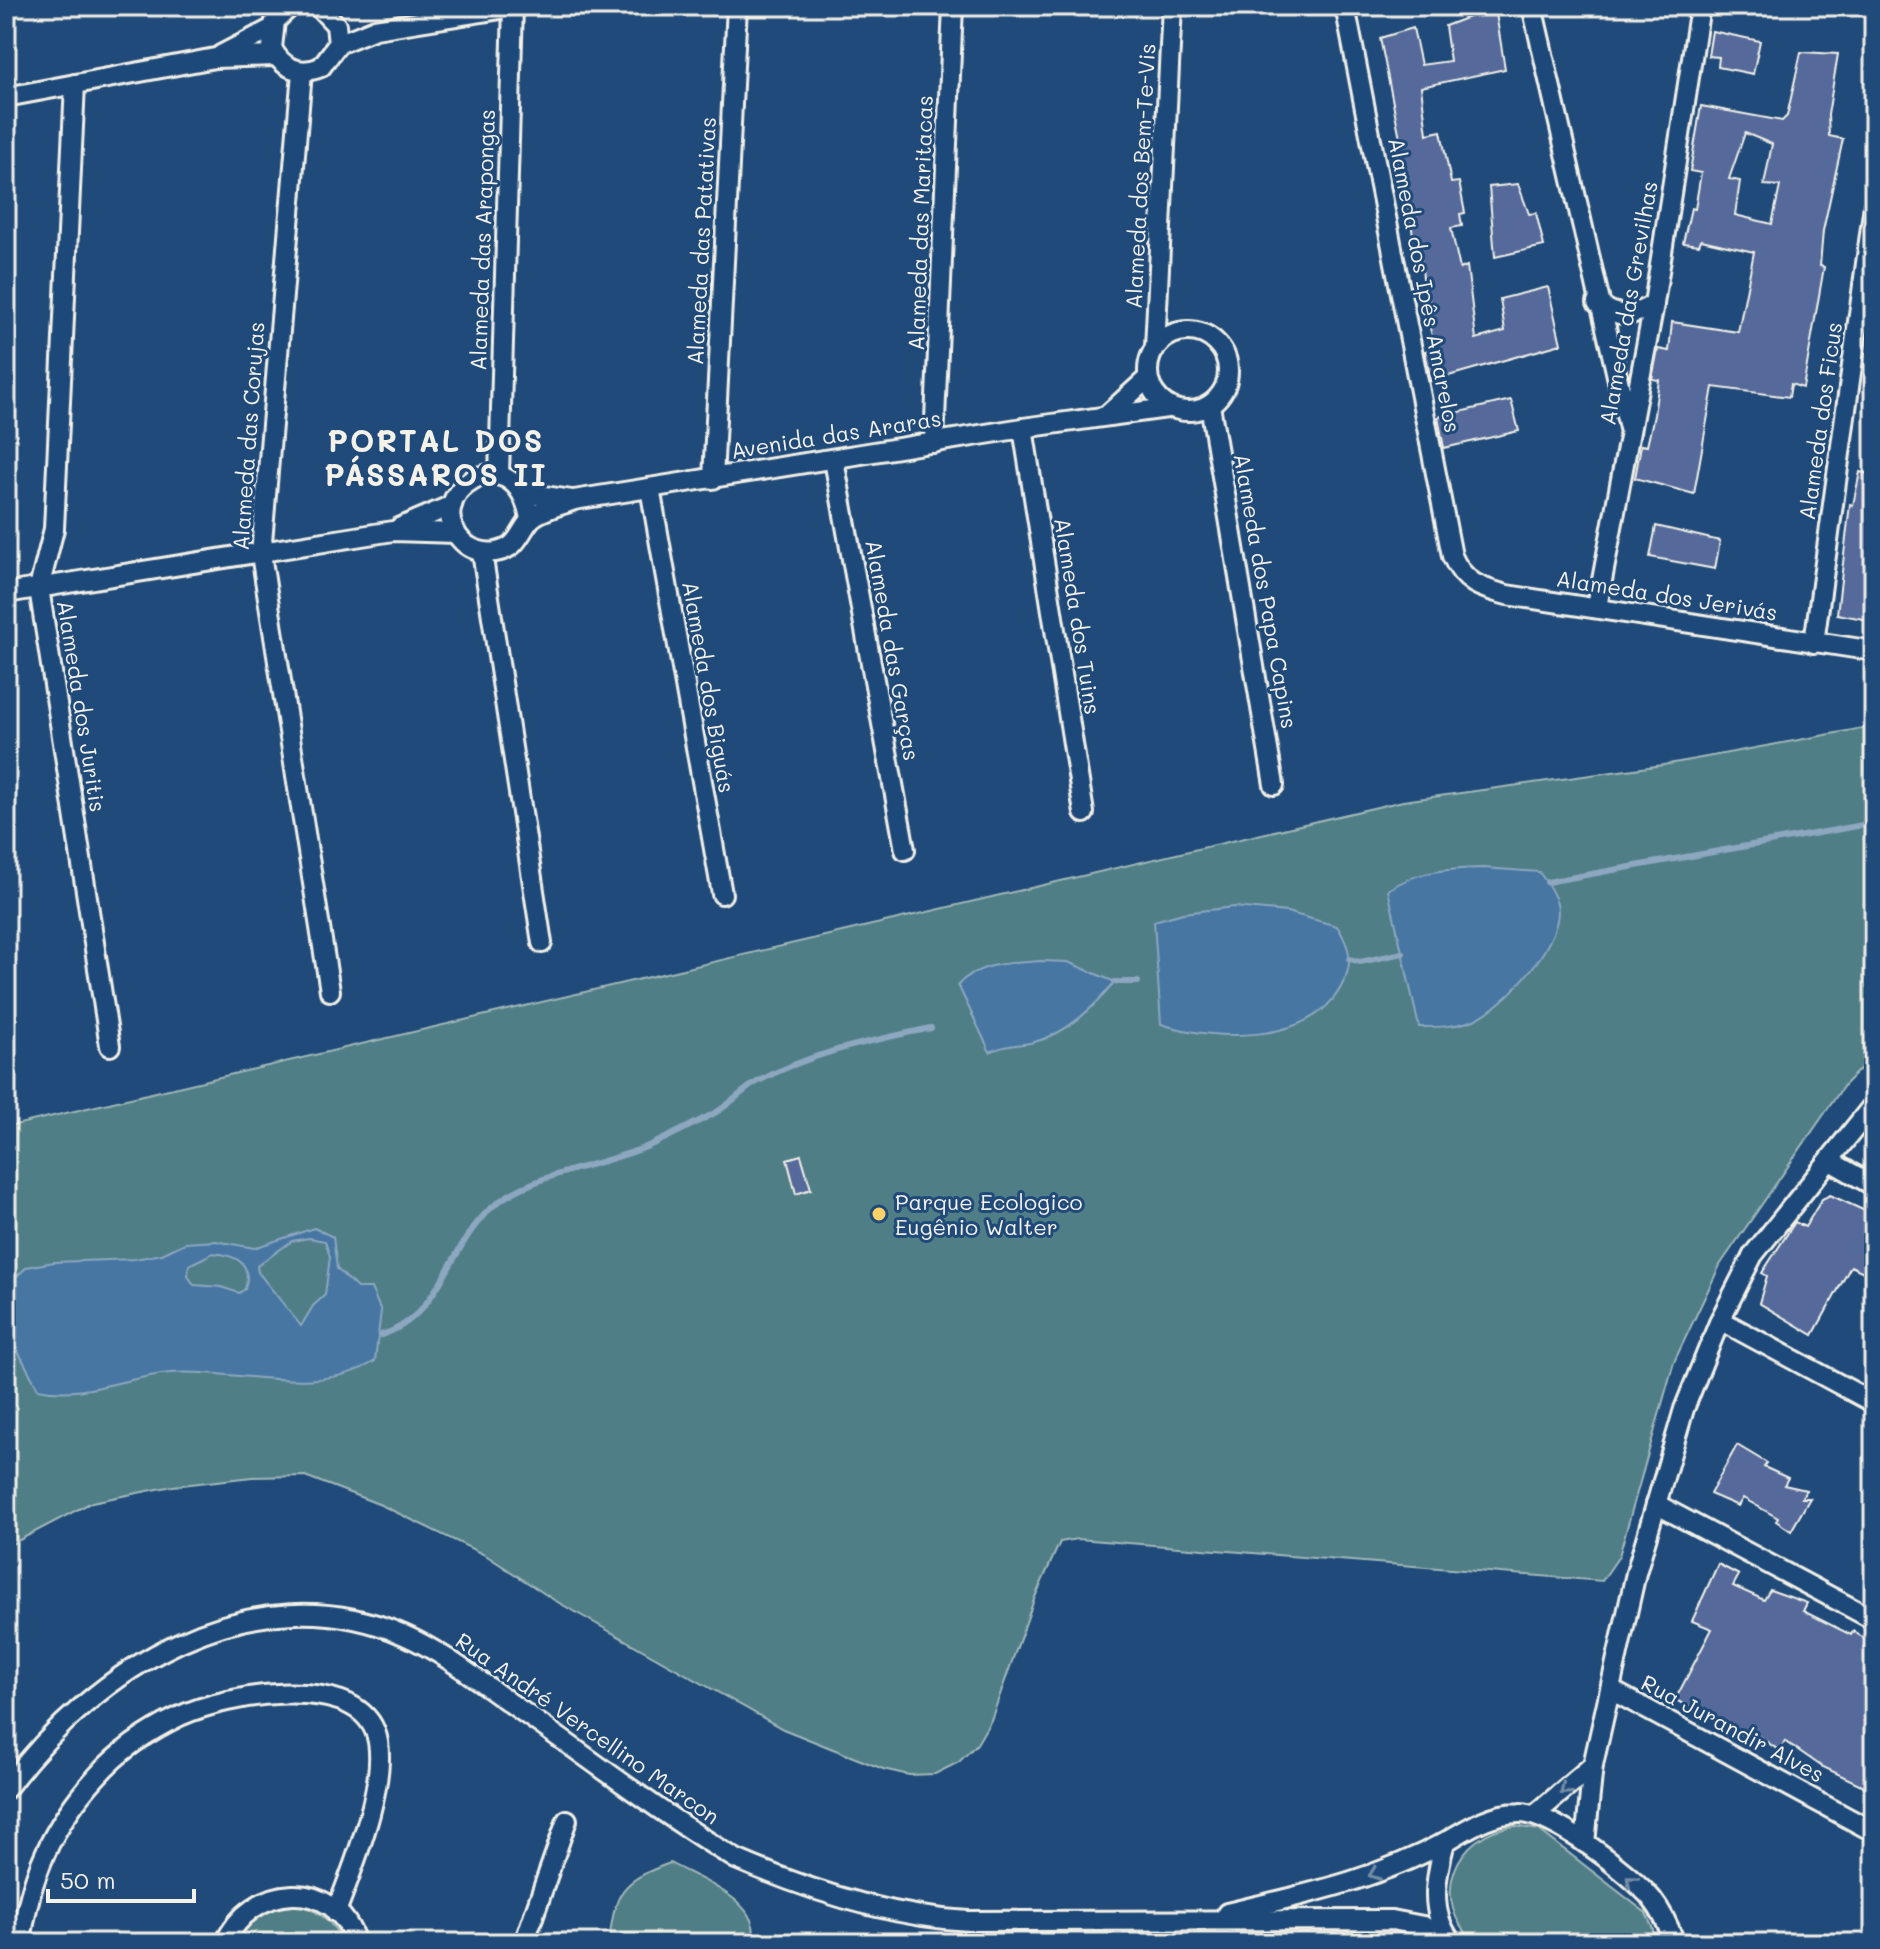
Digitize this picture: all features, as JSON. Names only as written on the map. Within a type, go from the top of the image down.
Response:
[{"type":"street","points":[[318,6],[336,25],[338,44]]},
{"type":"street","name":"Alameda das Patativas","points":[[713,479],[737,6]]},
{"type":"street","name":"Alameda das Maritacas","points":[[934,443],[953,6]]},
{"type":"street","name":"Alameda dos Bem-Te-Vis","points":[[1155,348],[1172,6]]},
{"type":"street","name":"Alameda dos Ipês Amarelos","points":[[1345,6],[1452,556],[1459,572]]},
{"type":"street","points":[[1532,6],[1597,303],[1630,435]]},
{"type":"street","name":"Alameda das Grevilhas","points":[[1597,607],[1654,304],[1700,6]]},
{"type":"street","points":[[215,58],[271,29],[288,7]]},
{"type":"street","points":[[271,29],[272,48],[276,56],[283,64],[302,72],[321,67],[338,44],[375,29],[516,7]]},
{"type":"street","name":"Alameda das Arapongas","points":[[499,475],[516,7]]},
{"type":"street","points":[[336,25],[375,29]]},
{"type":"street","points":[[6,97],[215,58],[276,56]]},
{"type":"street","name":"Alameda das Corujas","points":[[302,72],[261,554],[330,991]]},
{"type":"street","name":"Alameda dos Juritis","points":[[75,84],[54,529],[39,588],[110,1046]]},
{"type":"street","name":"Alameda dos Ficus","points":[[1814,643],[1874,205]]},
{"type":"street","points":[[1597,303],[1622,315],[1636,315],[1654,304]]},
{"type":"street","points":[[1181,331],[1196,331],[1211,338],[1222,349],[1228,364],[1228,380],[1222,394],[1210,405],[1195,411],[1167,408],[1154,393],[1148,378],[1149,363],[1155,348],[1166,337],[1181,331]]},
{"type":"street","points":[[1106,416],[1148,378]]},
{"type":"street","name":"Alameda dos Papa Capins","points":[[1210,405],[1274,785]]},
{"type":"street","name":"Avenida das Araras","points":[[574,500],[1167,408]]},
{"type":"street","name":"Alameda dos Tuins","points":[[1023,428],[1084,813]]},
{"type":"street","name":"Alameda das Garças","points":[[834,460],[905,850]]},
{"type":"street","points":[[530,519],[524,493],[513,481],[499,475],[484,474],[469,480],[458,491],[452,505],[456,533],[463,542],[482,552],[509,548],[519,540],[530,519],[574,500]]},
{"type":"street","name":"Alameda dos Biguás","points":[[650,488],[722,894]]},
{"type":"street","points":[[524,493],[574,500]]},
{"type":"street","points":[[393,531],[452,505]]},
{"type":"street","points":[[6,593],[393,531],[456,533]]},
{"type":"street","points":[[482,552],[542,943]]},
{"type":"street","name":"Alameda dos Jerivás","points":[[1459,572],[1481,588],[1507,595],[1874,651]]},
{"type":"street","points":[[1585,1843],[1593,1765],[1636,1573],[1684,1409],[1720,1320],[1753,1255],[1874,1104]]},
{"type":"street","points":[[1830,1161],[1874,1186]]},
{"type":"street","points":[[1720,1320],[1874,1403]]},
{"type":"street","points":[[1656,1504],[1874,1620]]},
{"type":"street","name":"Rua André Vercellino Marcon","points":[[6,1789],[57,1725],[127,1669],[175,1643],[219,1626],[266,1617],[305,1614],[343,1618],[402,1634],[434,1650],[736,1859],[779,1877],[912,1916],[945,1920],[1392,1920],[1423,1926],[1451,1941]]},
{"type":"street","name":"Rua Jurandir Alves","points":[[1611,1690],[1874,1832]]},
{"type":"street","points":[[21,1943],[28,1894],[42,1856],[61,1821],[99,1773],[137,1742],[182,1716],[252,1698],[329,1697],[365,1713],[376,1733],[376,1786],[360,1848],[336,1912]]},
{"type":"street","points":[[1593,1765],[1536,1814],[1585,1843],[1650,1897],[1666,1918],[1675,1943]]},
{"type":"street","name":"Rua André Vercellino Marcon","points":[[1197,1920],[1337,1887],[1421,1855],[1498,1814],[1536,1814]]},
{"type":"street","points":[[524,1943],[567,1820]]},
{"type":"street","name":"Rua André Vercellino Marcon","points":[[1445,1842],[1434,1885],[1437,1911],[1451,1941]]},
{"type":"street","points":[[225,1943],[240,1917],[265,1899],[295,1895],[309,1897],[336,1912],[356,1943]]},
{"type":"green space","name":"Parque Ecologico Eugênio Walter","points":[[1874,726],[1874,1055],[1845,1084],[1720,1265],[1674,1362],[1619,1556],[1602,1581],[1078,1539],[1060,1542],[1035,1597],[991,1720],[977,1744],[959,1762],[935,1774],[909,1775],[883,1769],[783,1729],[554,1600],[487,1556],[381,1505],[305,1476],[252,1477],[173,1486],[92,1502],[6,1547],[6,1127],[1403,801],[1663,765]]},
{"type":"green space","points":[[1515,1826],[1539,1830],[1646,1913],[1653,1929],[1653,1943],[1476,1943],[1461,1926],[1453,1908],[1451,1890],[1454,1871],[1476,1841],[1494,1831]]},
{"type":"green space","points":[[670,1863],[739,1903],[753,1928],[753,1943],[609,1943],[614,1911],[623,1890],[641,1876]]},
{"type":"green space","points":[[292,1904],[323,1916],[343,1943],[234,1943],[244,1927],[258,1916]]},
{"type":"water","points":[[1484,868],[1539,872],[1557,904],[1552,935],[1543,953],[1516,987],[1487,1012],[1460,1024],[1419,1027],[1388,890],[1422,875]]},
{"type":"water","points":[[1234,907],[1287,912],[1337,926],[1349,956],[1348,970],[1341,987],[1326,1006],[1307,1020],[1284,1029],[1259,1034],[1207,1034],[1161,1024],[1154,921],[1183,913]]},
{"type":"water","points":[[1041,961],[1068,962],[1115,982],[1089,1010],[1058,1033],[990,1052],[958,985],[966,977],[986,968]]},
{"type":"water","points":[[314,1228],[333,1237],[337,1269],[357,1288],[371,1288],[381,1311],[375,1361],[352,1372],[328,1378],[302,1380],[170,1373],[88,1389],[55,1391],[38,1389],[11,1338],[7,1285],[27,1267],[54,1262],[135,1259],[162,1254],[185,1243],[216,1241],[254,1248]],"holes":[[[309,1238],[325,1241],[330,1257],[325,1295],[313,1306],[301,1326],[258,1272],[257,1266],[292,1241]],[[213,1253],[241,1262],[247,1273],[245,1289],[239,1293],[221,1287],[194,1285],[188,1276],[189,1265]]]},
{"type":"building","points":[[1495,7],[1505,69],[1421,87],[1427,134],[1441,131],[1451,183],[1459,182],[1465,213],[1460,214],[1462,226],[1451,228],[1460,269],[1467,266],[1476,339],[1505,331],[1500,299],[1548,287],[1561,344],[1431,381],[1425,351],[1435,349],[1428,319],[1434,318],[1423,278],[1418,234],[1413,235],[1402,168],[1398,169],[1395,139],[1400,138],[1380,38],[1413,28],[1421,65],[1450,61],[1445,26]]},
{"type":"building","points":[[1712,31],[1760,41],[1753,74],[1718,67],[1719,57],[1708,56]]},
{"type":"building","points":[[1801,52],[1838,54],[1828,115],[1829,136],[1843,139],[1823,231],[1820,266],[1824,267],[1803,388],[1791,384],[1789,397],[1713,387],[1694,494],[1635,478],[1641,445],[1647,446],[1654,415],[1659,380],[1652,379],[1658,349],[1669,351],[1672,322],[1738,332],[1754,252],[1701,240],[1699,245],[1683,243],[1691,208],[1695,209],[1701,173],[1690,171],[1701,106],[1782,121],[1787,116]],"holes":[[[1745,133],[1772,144],[1764,185],[1780,186],[1772,224],[1735,215],[1740,181],[1729,179]]]},
{"type":"building","points":[[1518,184],[1529,214],[1536,213],[1544,246],[1495,257],[1489,187]]},
{"type":"building","points":[[1511,400],[1519,431],[1444,448],[1438,417]]},
{"type":"building","points":[[1860,472],[1874,475],[1874,621],[1837,614],[1850,504],[1853,505]]},
{"type":"building","points":[[1656,526],[1720,541],[1715,569],[1650,557]]},
{"type":"building","points":[[801,1155],[811,1189],[796,1194],[787,1159]]},
{"type":"building","points":[[1830,1195],[1874,1215],[1874,1277],[1851,1266],[1813,1335],[1759,1303],[1767,1276],[1762,1273],[1795,1222],[1805,1227],[1822,1199]]},
{"type":"building","points":[[1737,1445],[1767,1463],[1764,1467],[1788,1478],[1784,1485],[1806,1490],[1802,1498],[1810,1498],[1791,1531],[1776,1521],[1778,1518],[1743,1498],[1738,1506],[1710,1494]]},
{"type":"building","points":[[1718,1564],[1739,1575],[1733,1586],[1764,1600],[1770,1590],[1807,1603],[1803,1611],[1851,1635],[1853,1631],[1874,1645],[1874,1791],[1821,1766],[1785,1741],[1780,1751],[1758,1736],[1754,1743],[1721,1720],[1675,1700],[1712,1629],[1692,1621]]},
{"type":"waterway","points":[[1547,882],[1874,823]]},
{"type":"waterway","points":[[1350,959],[1360,962],[1403,953]]},
{"type":"waterway","points":[[1115,982],[1138,982]]},
{"type":"waterway","points":[[381,1335],[403,1325],[420,1310],[486,1213],[520,1189],[653,1144],[719,1111],[757,1082],[799,1063],[842,1049],[931,1028]]},
{"type":"place","name":"Parque Ecologico Eugênio Walter","points":[[879,1214]]},
{"type":"district","name":"PORTAL DOS PÁSSAROS II","points":[[436,457]]}]
